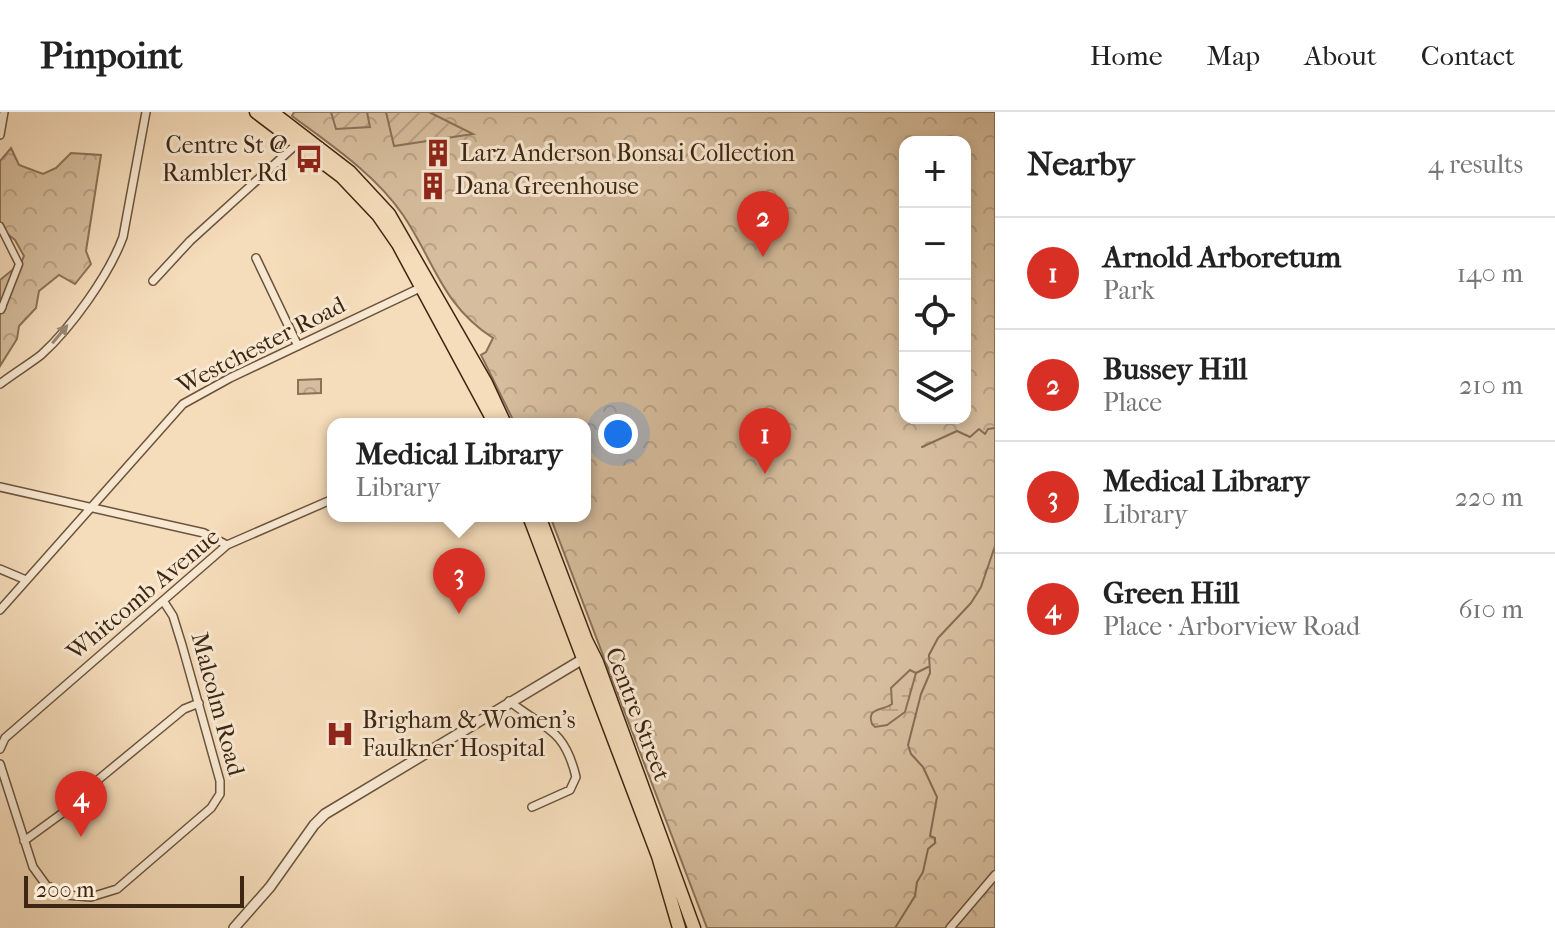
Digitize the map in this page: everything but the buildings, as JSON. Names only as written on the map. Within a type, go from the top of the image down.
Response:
[{"type":"highway","points":[[256,112],[301,140]]},
{"type":"highway","points":[[272,112],[367,202],[391,233],[426,285],[495,418]]},
{"type":"highway","name":"Centre Street","points":[[532,522],[588,656],[694,928]]},
{"type":"highway","name":"Centre Street","points":[[541,522],[658,856],[679,928]]},
{"type":"street","points":[[0,135],[4,112]]},
{"type":"street","points":[[0,384],[52,344],[82,306],[116,252],[123,237],[146,112]]},
{"type":"street","points":[[153,281],[190,241],[301,140]]},
{"type":"street","points":[[0,226],[19,264],[1,309]]},
{"type":"street","points":[[256,258],[298,346]]},
{"type":"street","name":"Westchester Road","points":[[0,610],[183,404],[426,285]]},
{"type":"street","points":[[0,487],[204,533],[227,545]]},
{"type":"street","name":"Whitcomb Avenue","points":[[0,749],[5,738],[227,545],[327,502]]},
{"type":"street","points":[[0,569],[26,580]]},
{"type":"street","name":"Malcolm Road","points":[[24,841],[33,867],[46,885],[55,891],[91,897],[117,889],[211,808],[220,794],[220,781],[199,703],[173,616],[164,602]]},
{"type":"street","points":[[234,928],[270,887],[325,814],[588,656]]},
{"type":"street","points":[[509,701],[556,733],[566,749],[576,777],[570,790],[532,807]]},
{"type":"street","points":[[68,809],[75,790],[99,779],[184,709],[199,703]]},
{"type":"street","points":[[0,764],[24,841],[68,809],[90,800],[99,779]]},
{"type":"street","points":[[950,928],[995,875]]},
{"type":"green space","points":[[294,112],[995,112],[995,928],[707,928],[552,522],[591,522],[591,418],[512,418],[481,355],[493,338],[450,297],[414,232],[379,186],[352,161],[292,116]]},
{"type":"green space","points":[[331,112],[367,112],[370,127],[336,129]]},
{"type":"green space","points":[[386,112],[429,112],[473,134],[394,146]]},
{"type":"green space","points":[[11,148],[19,165],[43,174],[56,168],[71,153],[101,155],[86,251],[91,264],[75,284],[59,275],[39,291],[36,308],[19,326],[17,339],[0,366],[0,280],[21,263],[24,256],[15,240],[0,228],[0,161]]},
{"type":"green space","points":[[321,379],[321,393],[298,394],[298,380]]},
{"type":"green space","points":[[910,670],[916,673],[905,712],[887,725],[875,727],[871,715],[892,704],[891,688]]},
{"type":"waterway","points":[[922,447],[957,431],[970,437],[979,429],[985,434],[988,429],[995,428]]},
{"type":"waterway","points":[[895,928],[915,896],[928,849],[935,843],[935,838],[930,836],[937,797],[908,745],[921,694],[930,673],[929,655],[938,638],[971,603],[981,587],[995,546]]},
{"type":"waterway","points":[[916,673],[928,667]]},
{"type":"place","name":"Larz Anderson Bonsai Collection","points":[[438,153]]},
{"type":"place","name":"Centre St @ Rambler Rd","points":[[309,159]]},
{"type":"place","name":"Dana Greenhouse","points":[[433,186]]},
{"type":"place","name":"Bussey Hill","points":[[763,257]]},
{"type":"place","name":"Arnold Arboretum","points":[[765,474]]},
{"type":"place","name":"Medical Library","points":[[459,614]]},
{"type":"place","name":"Brigham & Women's Faulkner Hospital","points":[[340,734]]},
{"type":"place","name":"Green Hill","points":[[81,837]]}]
